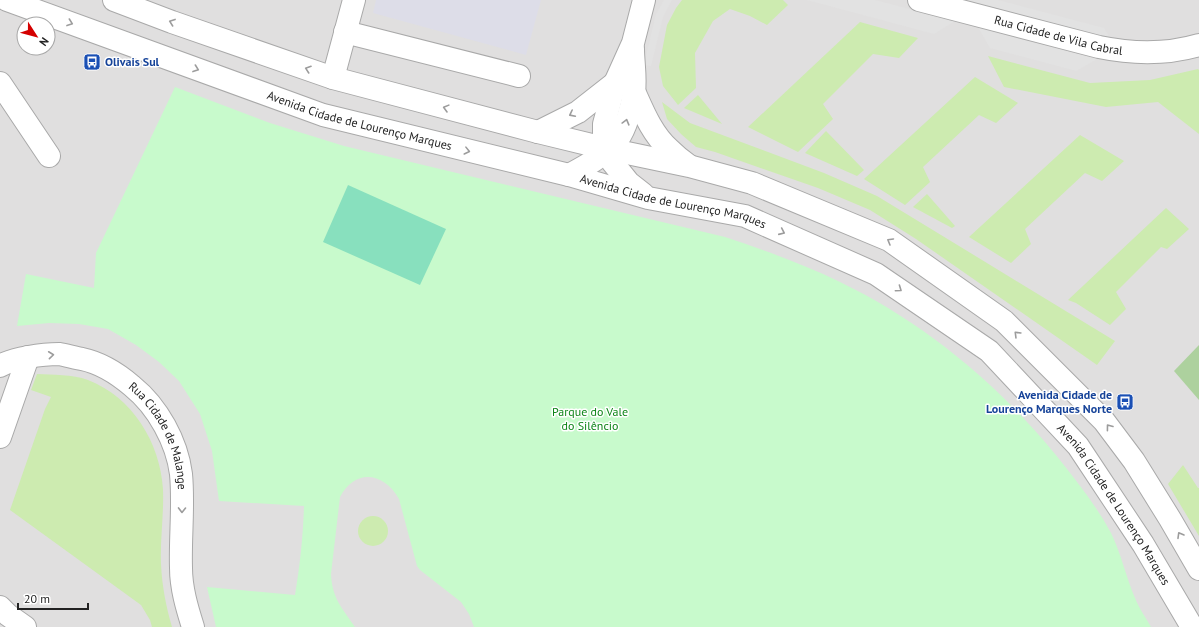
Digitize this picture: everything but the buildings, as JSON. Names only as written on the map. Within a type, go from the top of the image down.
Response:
[{"type":"street","name":"Avenida Cidade de Lourenço Marques","points":[[7,0],[323,115],[568,175],[648,198],[745,216],[876,274],[989,351],[1078,446],[1143,544],[1192,627]]},
{"type":"street","points":[[114,0],[333,78],[538,132],[608,149],[689,166],[752,183],[889,240],[1004,321],[1104,420],[1134,461],[1199,569]]},
{"type":"street","points":[[333,78],[354,0]]},
{"type":"street","points":[[568,175],[585,167],[608,149],[618,140],[624,129],[624,87],[644,0]]},
{"type":"street","name":"Rua Cidade de Vila Cabral","points":[[920,0],[1091,46],[1120,52],[1163,53],[1199,45]]},
{"type":"street","points":[[345,32],[519,76]]},
{"type":"street","points":[[0,83],[49,156]]},
{"type":"street","points":[[538,132],[624,87]]},
{"type":"street","points":[[624,87],[668,149],[689,166]]},
{"type":"street","points":[[608,149],[613,163],[619,172],[629,183],[648,198]]},
{"type":"street","name":"Rua Cidade de Malange","points":[[0,366],[28,358],[60,354],[91,361],[118,374],[140,393],[158,415],[173,443],[181,473],[181,569],[185,601],[193,627]]},
{"type":"street","points":[[0,436],[28,358]]},
{"type":"street","points":[[0,607],[8,615],[25,627]]},
{"type":"shaded area","name":"Olivais Sul","points":[[0,0],[1199,0],[1199,627],[0,627]]},
{"type":"shaded area","points":[[376,0],[541,0],[526,55],[373,13]]},
{"type":"shaded area","points":[[664,0],[672,0],[663,17],[651,66],[644,65],[656,14]]},
{"type":"shaded area","points":[[807,0],[875,0],[955,21],[934,34]]},
{"type":"shaded area","points":[[964,0],[998,0],[1104,28],[1110,38]]},
{"type":"shaded area","points":[[978,27],[1097,59],[1076,71],[990,48]]},
{"type":"green space","points":[[682,0],[783,0],[788,5],[767,25],[750,16],[730,9],[713,21],[695,53],[696,88],[678,105],[663,86],[659,67],[667,25]]},
{"type":"green space","points":[[860,22],[918,38],[899,58],[873,54],[823,104],[833,119],[798,152],[748,127]]},
{"type":"green space","points":[[988,56],[1090,83],[1150,80],[1198,69],[1199,134],[1158,102],[1106,107],[1004,87]]},
{"type":"green space","points":[[975,77],[1018,103],[996,123],[979,115],[923,167],[930,182],[905,205],[864,179]]},
{"type":"green space","name":"Parque do Vale do Silêncio","points":[[175,87],[270,123],[344,146],[725,237],[812,269],[871,298],[929,335],[957,356],[1009,403],[1033,428],[1078,483],[1092,502],[1111,533],[1135,598],[1151,627],[474,627],[469,614],[461,602],[417,566],[399,499],[386,483],[370,477],[353,481],[340,497],[331,574],[333,590],[338,602],[355,627],[216,627],[207,587],[295,595],[301,551],[304,506],[219,501],[212,451],[200,414],[179,381],[159,362],[136,345],[108,329],[79,324],[49,323],[17,326],[26,274],[94,288],[96,253]]},
{"type":"green space","points":[[698,95],[722,124],[684,108]]},
{"type":"green space","points":[[662,102],[690,123],[824,173],[877,196],[1115,341],[1097,365],[916,239],[870,210],[818,188],[715,152],[696,147],[667,119]]},
{"type":"green space","points":[[826,131],[864,170],[857,176],[805,153]]},
{"type":"green space","points":[[1080,135],[1124,161],[1102,181],[1085,173],[1025,229],[1031,244],[1011,263],[969,237]]},
{"type":"green space","points":[[348,185],[446,229],[420,285],[323,242]]},
{"type":"green space","points":[[927,194],[955,226],[952,228],[913,207]]},
{"type":"green space","points":[[1166,208],[1189,229],[1167,249],[1161,247],[1116,292],[1126,309],[1110,325],[1076,303],[1068,300]]},
{"type":"green space","points":[[1199,345],[1199,400],[1174,371]]},
{"type":"green space","points":[[37,374],[76,377],[88,380],[104,388],[118,398],[130,410],[141,423],[150,438],[161,472],[163,489],[161,555],[162,572],[165,596],[172,627],[152,627],[150,620],[141,605],[10,510],[45,409],[51,397],[31,390]]},
{"type":"green space","points":[[1183,465],[1199,488],[1199,536],[1168,484]]},
{"type":"green space","points":[[373,516],[379,517],[387,525],[387,537],[379,545],[373,546],[367,545],[359,537],[358,531],[359,525],[367,517]]},
{"type":"place","name":"Olivais Sul","points":[[92,62]]},
{"type":"place","name":"Avenida Cidade de Lourenço Marques Norte","points":[[1125,402]]}]
